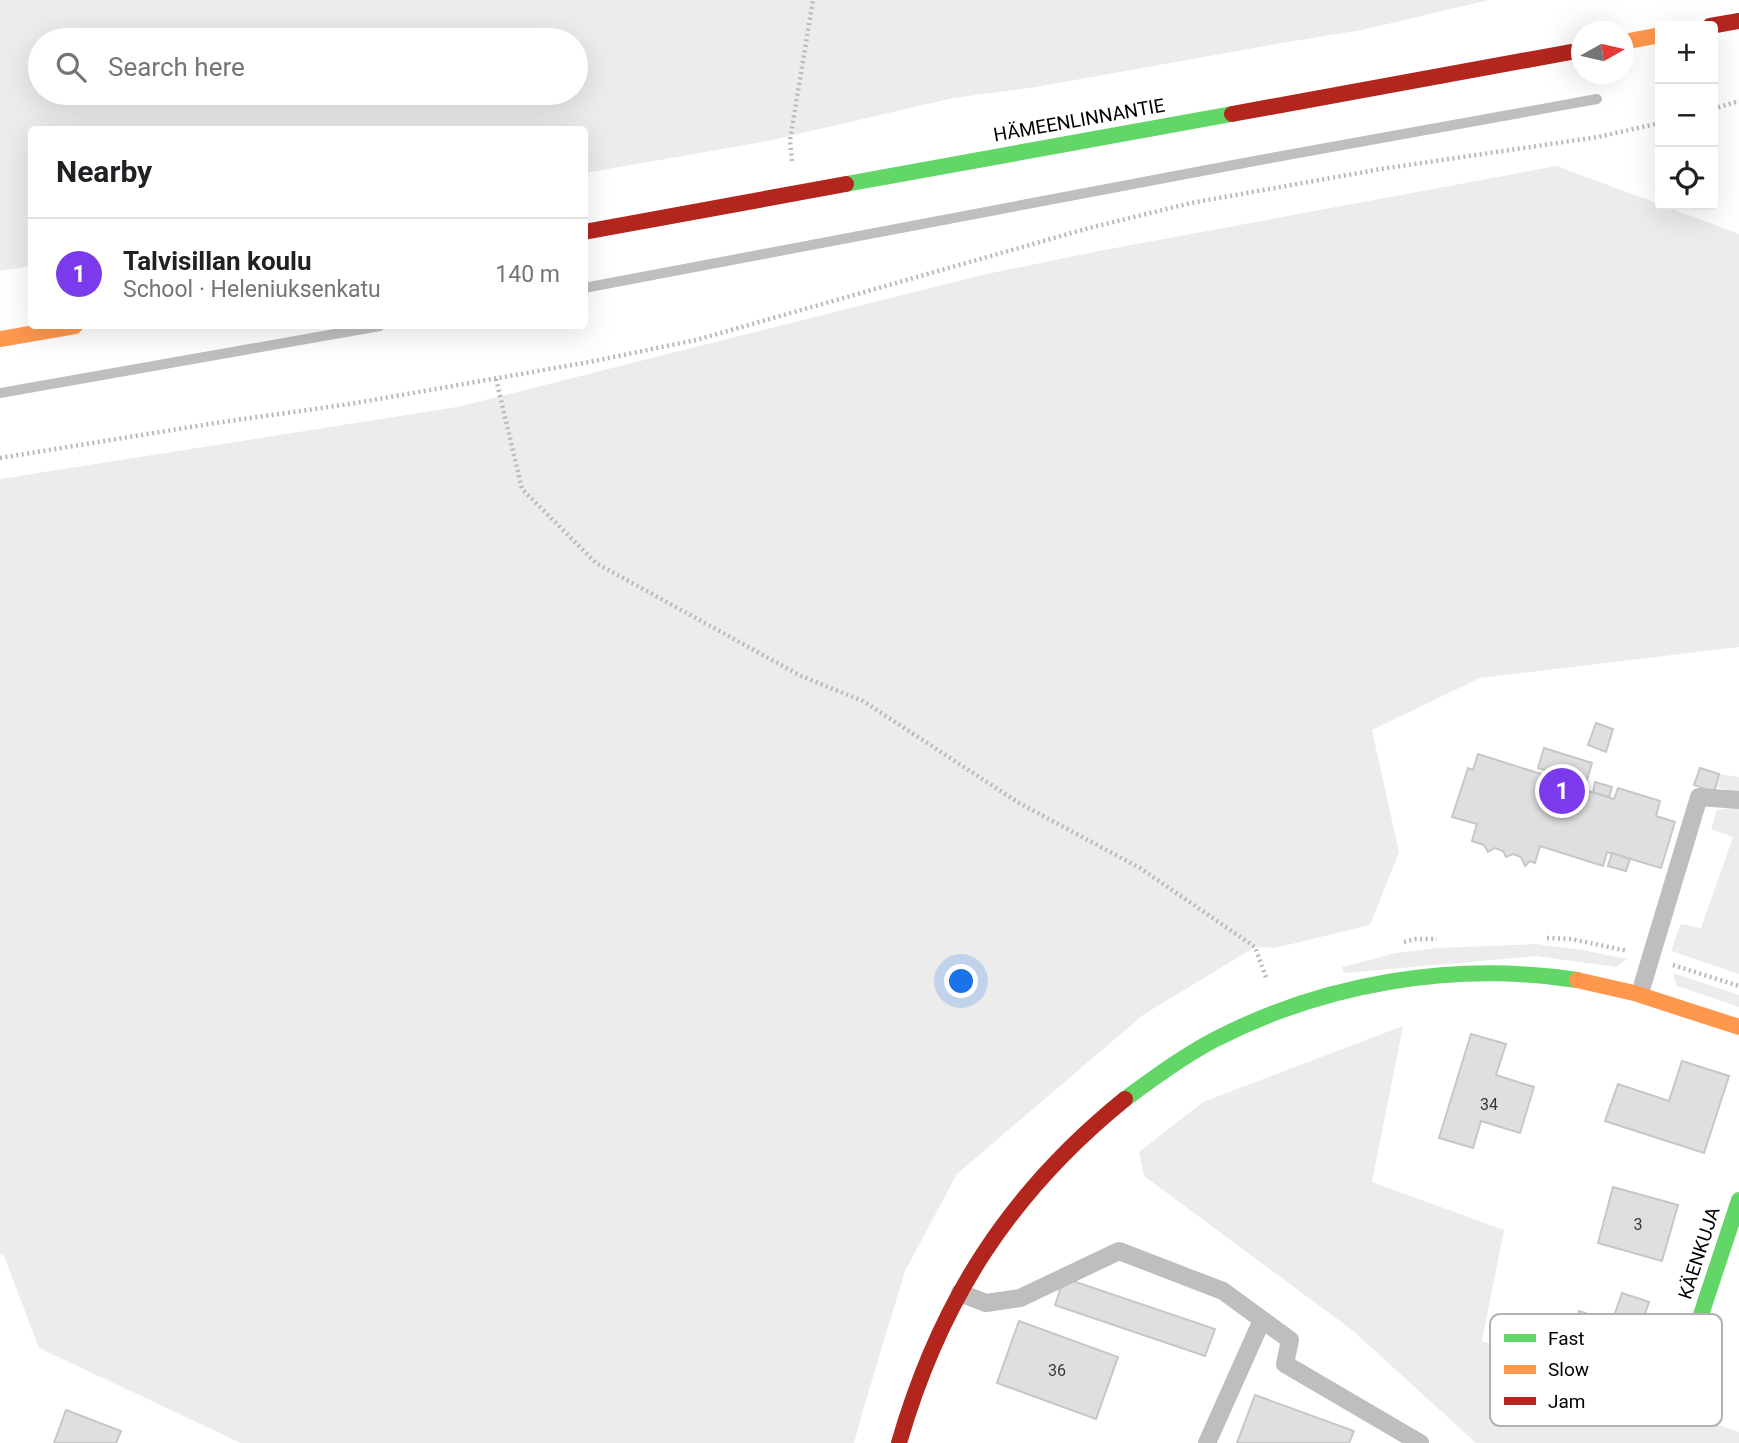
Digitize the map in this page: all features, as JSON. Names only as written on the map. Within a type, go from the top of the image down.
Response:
[{"type":"street","points":[[1718,25],[1739,21]]},
{"type":"street","points":[[1634,40],[1655,36]]},
{"type":"street","name":"HÄMEENLINNANTIE","points":[[588,231],[1571,52]]},
{"type":"street","points":[[0,339],[58,329]]},
{"type":"street","points":[[899,1443],[938,1335],[960,1293],[1005,1222],[1037,1183],[1091,1128],[1127,1097],[1209,1043],[1257,1020],[1339,992],[1395,981],[1455,974],[1525,974],[1567,978],[1640,993],[1739,1027]]},
{"type":"street","name":"KÄENKUJA","points":[[1701,1314],[1739,1200]]},
{"type":"lane","points":[[1640,993],[1699,797],[1739,800]]},
{"type":"lane","points":[[960,1293],[986,1303],[1020,1298],[1119,1251],[1223,1292],[1290,1340],[1285,1364],[1420,1443]]},
{"type":"lane","points":[[1207,1443],[1262,1320]]},
{"type":"path","points":[[794,194],[790,140],[813,0]]},
{"type":"path","points":[[1718,107],[1739,101]]},
{"type":"path","points":[[0,458],[215,422],[350,404],[696,340],[1089,228],[1191,203],[1381,169],[1598,137],[1655,124]]},
{"type":"path","points":[[496,379],[522,489],[596,564],[801,676],[863,701],[1019,803],[1140,868],[1255,947],[1267,979],[1259,983]]},
{"type":"path","points":[[1392,945],[1416,939],[1442,938]]},
{"type":"path","points":[[1545,938],[1571,939],[1621,948],[1739,986]]},
{"type":"shaded area","points":[[0,0],[1489,0],[1362,30],[1036,87],[953,98],[768,141],[588,172],[588,126],[28,126],[28,266],[0,271]]},
{"type":"shaded area","points":[[1557,166],[1655,203],[1655,210],[1675,210],[1739,234],[1739,647],[1480,678],[1372,730],[1399,852],[1370,925],[1275,948],[1255,947],[1143,1015],[957,1174],[905,1271],[854,1443],[241,1443],[39,1348],[4,1256],[0,1254],[0,479],[457,407],[982,275]]},
{"type":"shaded area","points":[[1719,774],[1739,777],[1739,793],[1716,787]]},
{"type":"shaded area","points":[[1739,807],[1739,974],[1671,951],[1681,924],[1701,928],[1733,837],[1711,829],[1717,810]]},
{"type":"shaded area","points":[[1536,944],[1627,959],[1616,967],[1536,956],[1344,973],[1342,967],[1396,953],[1437,948]]},
{"type":"shaded area","points":[[1673,973],[1739,995],[1739,1007],[1677,986]]},
{"type":"shaded area","points":[[1403,1026],[1372,1182],[1504,1230],[1482,1341],[1490,1344],[1490,1426],[1722,1426],[1739,1432],[1739,1443],[1476,1443],[1352,1330],[1144,1176],[1139,1152],[1203,1102]]},
{"type":"building","points":[[1596,723],[1613,729],[1606,752],[1588,745]]},
{"type":"building","points":[[1544,748],[1592,763],[1586,783],[1564,777],[1562,783],[1614,799],[1618,788],[1660,801],[1656,816],[1675,822],[1661,868],[1607,852],[1603,866],[1540,846],[1535,863],[1530,861],[1525,866],[1521,857],[1513,854],[1506,857],[1503,851],[1495,848],[1488,852],[1484,845],[1472,841],[1477,824],[1452,817],[1468,768],[1473,770],[1478,754],[1544,775],[1545,770],[1538,768]]},
{"type":"building","points":[[1700,768],[1719,774],[1714,792],[1694,785]]},
{"type":"building","points":[[1595,782],[1612,787],[1609,797],[1593,792]]},
{"type":"building","points":[[1612,853],[1630,859],[1626,871],[1608,866]]},
{"type":"building","points":[[1471,1034],[1506,1044],[1496,1075],[1534,1087],[1520,1133],[1481,1121],[1473,1148],[1439,1138]]},
{"type":"building","points":[[1682,1061],[1729,1076],[1704,1153],[1605,1121],[1618,1084],[1669,1101]]},
{"type":"building","points":[[1613,1187],[1678,1205],[1662,1261],[1598,1243]]},
{"type":"building","points":[[1064,1278],[1215,1329],[1205,1356],[1055,1305]]},
{"type":"building","points":[[1622,1293],[1649,1302],[1645,1314],[1615,1314]]},
{"type":"building","points":[[1019,1321],[1118,1357],[1096,1419],[997,1383]]},
{"type":"building","points":[[1255,1395],[1354,1431],[1349,1443],[1237,1443]]},
{"type":"building","points":[[66,1410],[121,1431],[116,1443],[54,1443]]},
{"type":"waterway","points":[[588,287],[1597,99]]},
{"type":"waterway","points":[[0,393],[363,329]]},
{"type":"traffic: fast","points":[[846,184],[1232,114]]},
{"type":"traffic: fast","points":[[1125,1099],[1214,1040],[1256,1020],[1345,991],[1391,981],[1484,973],[1577,980]]},
{"type":"traffic: fast","points":[[1701,1314],[1739,1200]]},
{"type":"traffic: slow","points":[[1634,40],[1655,36]]},
{"type":"traffic: slow","points":[[0,339],[58,329]]},
{"type":"traffic: slow","points":[[1577,980],[1634,993],[1739,1027]]},
{"type":"traffic: jam","points":[[1718,25],[1739,21]]},
{"type":"traffic: jam","points":[[1232,114],[1571,52]]},
{"type":"traffic: jam","points":[[588,231],[846,184]]},
{"type":"traffic: jam","points":[[899,1443],[935,1343],[984,1253],[1013,1212],[1047,1172],[1125,1099]]},
{"type":"place","name":"Talvisillan koulu","points":[[1562,791]]}]
